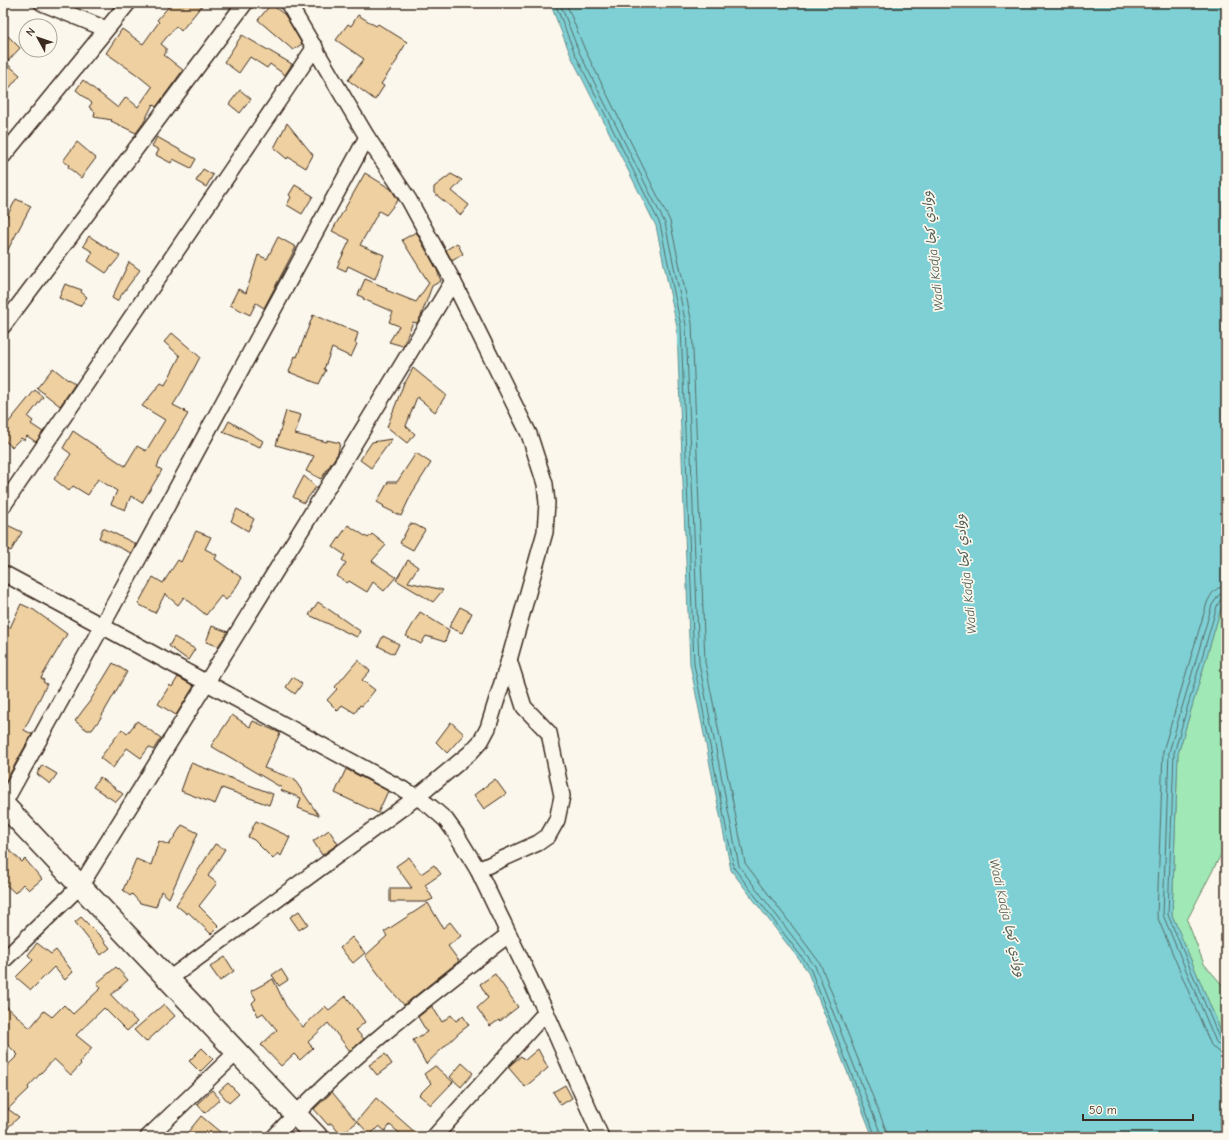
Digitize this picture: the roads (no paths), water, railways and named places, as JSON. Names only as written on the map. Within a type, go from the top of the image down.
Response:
[{"type":"street","points":[[3,156],[128,3]]},
{"type":"street","points":[[3,326],[245,3]]},
{"type":"street","points":[[169,979],[417,797],[470,753],[482,741],[488,728],[509,660],[545,532],[547,503],[545,484],[529,434],[453,281],[409,200],[367,137],[288,3]]},
{"type":"street","points":[[45,4],[106,29]]},
{"type":"street","points":[[3,506],[315,47]]},
{"type":"street","points":[[317,1137],[3,805],[102,626],[367,137]]},
{"type":"street","points":[[3,961],[80,885],[207,683],[453,281]]},
{"type":"street","points":[[3,574],[417,797],[446,820],[478,870],[546,1012],[600,1136]]},
{"type":"street","points":[[478,870],[538,843],[548,836],[557,820],[562,796],[549,733],[524,707],[509,660]]},
{"type":"street","points":[[274,1137],[295,1114],[350,1062],[450,980],[508,935]]},
{"type":"street","points":[[434,1137],[546,1012]]},
{"type":"street","points":[[148,1137],[237,1052]]},
{"type":"water","name":"Wadi Kadja ووادي كجا","points":[[550,3],[1226,3],[1226,599],[1221,608],[1178,754],[1172,915],[1226,1043],[1226,1137],[873,1137],[807,970],[731,870],[690,664],[677,327],[656,226],[571,56]]}]
